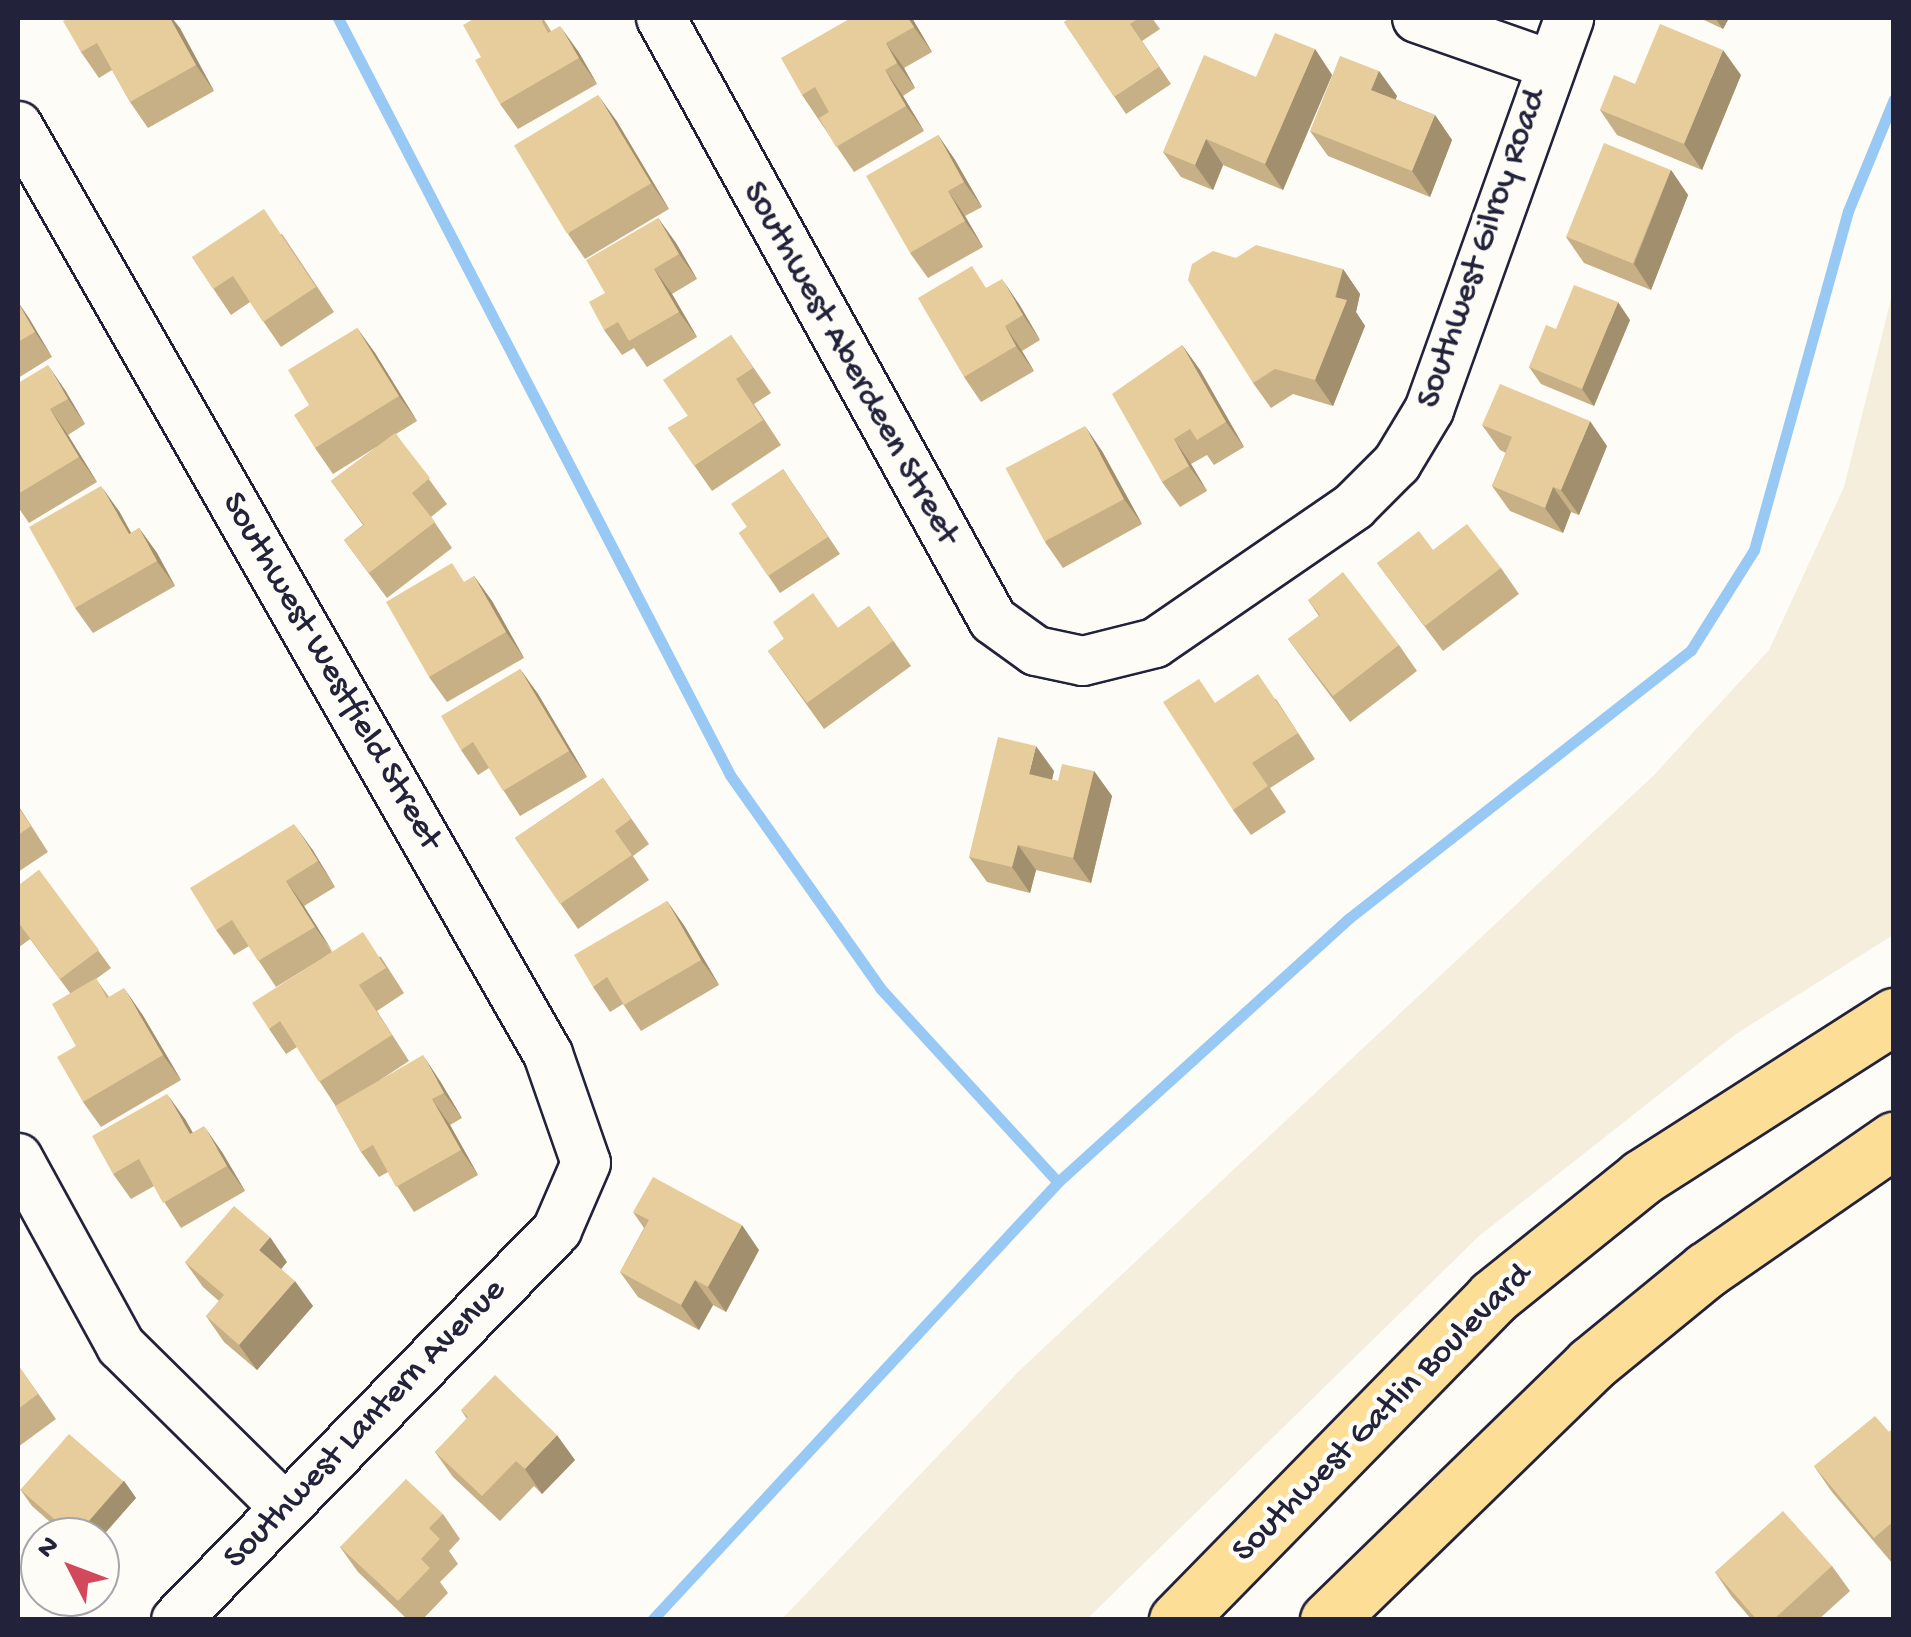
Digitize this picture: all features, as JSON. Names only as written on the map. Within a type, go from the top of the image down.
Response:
[{"type":"main road","name":"Southwest Gatlin Boulevard","points":[[1177,1620],[1493,1297],[1642,1177],[1894,1016]]},
{"type":"main road","points":[[1328,1620],[1591,1364],[1706,1270],[1894,1140]]},
{"type":"street","name":"Southwest Aberdeen Street","points":[[661,18],[993,620],[1036,651],[1083,661]]},
{"type":"street","points":[[1418,18],[1548,64]]},
{"type":"street","name":"Southwest Gilroy Road","points":[[1083,661],[1155,643],[1354,506],[1397,464],[1429,410],[1548,64],[1568,18]]},
{"type":"street","name":"Southwest Westfield Street","points":[[18,126],[548,1054],[586,1163],[557,1230]]},
{"type":"street","points":[[18,1158],[122,1346],[284,1507]]},
{"type":"street","name":"Southwest Lantern Avenue","points":[[176,1620],[557,1230]]},
{"type":"shaded area","points":[[1893,291],[1893,935],[1736,1034],[1479,1236],[1087,1619],[782,1619],[1019,1371],[1654,775],[1769,650],[1844,487]]},
{"type":"building","points":[[170,18],[196,65],[130,102],[97,43],[81,52],[63,21]]},
{"type":"building","points":[[475,18],[540,18],[548,33],[560,26],[579,58],[500,104],[475,60],[481,57],[463,25]]},
{"type":"building","points":[[851,18],[908,18],[914,27],[886,43],[897,63],[885,70],[906,106],[836,147],[819,118],[829,112],[815,87],[802,95],[781,58]]},
{"type":"building","points":[[1071,18],[1139,18],[1130,24],[1159,67],[1114,97],[1064,22]]},
{"type":"building","points":[[1660,24],[1723,50],[1684,144],[1600,110],[1614,75],[1635,84]]},
{"type":"building","points":[[1275,33],[1315,49],[1265,164],[1206,139],[1195,165],[1163,152],[1204,55],[1256,77]]},
{"type":"building","points":[[1340,56],[1379,71],[1371,90],[1435,115],[1412,171],[1310,131]]},
{"type":"building","points":[[598,95],[651,183],[567,234],[514,145]]},
{"type":"building","points":[[938,135],[964,182],[948,191],[965,221],[910,253],[866,176]]},
{"type":"building","points":[[1604,143],[1671,170],[1633,264],[1566,237]]},
{"type":"building","points":[[264,209],[316,287],[263,322],[233,276],[213,289],[192,257]]},
{"type":"building","points":[[658,218],[679,254],[654,269],[679,312],[629,341],[618,322],[604,330],[589,302],[605,293],[586,260]]},
{"type":"building","points":[[1256,245],[1343,269],[1335,297],[1347,300],[1315,380],[1275,369],[1253,383],[1188,280],[1192,264],[1213,251],[1236,258]]},
{"type":"building","points":[[972,266],[986,288],[1002,279],[1023,315],[1005,326],[1016,346],[964,377],[918,298]]},
{"type":"building","points":[[1574,285],[1618,302],[1582,389],[1529,367],[1546,325],[1556,329]]},
{"type":"building","points":[[18,303],[35,332],[18,342]]},
{"type":"building","points":[[357,328],[399,396],[315,448],[294,415],[309,405],[288,370]]},
{"type":"building","points":[[731,335],[753,368],[736,379],[763,420],[694,466],[668,428],[688,416],[663,380]]},
{"type":"building","points":[[1182,345],[1226,422],[1197,440],[1190,429],[1174,439],[1189,466],[1162,482],[1112,394]]},
{"type":"building","points":[[48,365],[68,399],[50,409],[79,457],[18,494],[18,383]]},
{"type":"building","points":[[1500,384],[1590,421],[1561,490],[1553,487],[1545,508],[1492,486],[1512,437],[1482,425]]},
{"type":"building","points":[[1085,426],[1124,499],[1045,542],[1006,468]]},
{"type":"building","points":[[395,433],[430,478],[412,493],[435,522],[369,573],[344,540],[364,525],[331,481]]},
{"type":"building","points":[[783,469],[828,537],[768,576],[739,533],[747,527],[731,504]]},
{"type":"building","points":[[101,486],[129,534],[139,528],[157,561],[75,608],[29,527]]},
{"type":"building","points":[[1467,524],[1501,568],[1425,626],[1377,563],[1419,531],[1433,550]]},
{"type":"building","points":[[452,563],[464,582],[474,576],[506,632],[429,677],[386,602]]},
{"type":"building","points":[[1343,572],[1399,645],[1333,696],[1288,639],[1320,615],[1308,600]]},
{"type":"building","points":[[813,593],[838,628],[869,606],[893,641],[807,703],[768,651],[784,639],[773,622]]},
{"type":"building","points":[[520,669],[569,751],[503,791],[473,742],[461,750],[441,716]]},
{"type":"building","points":[[1258,674],[1298,733],[1252,763],[1268,786],[1233,810],[1163,702],[1199,679],[1215,703]]},
{"type":"building","points":[[998,737],[1036,746],[1029,774],[1058,781],[1062,764],[1094,771],[1073,858],[1018,845],[1012,867],[969,857]]},
{"type":"building","points":[[603,778],[631,819],[615,831],[632,855],[560,904],[515,838]]},
{"type":"building","points":[[18,807],[31,826],[18,835]]},
{"type":"building","points":[[294,824],[318,861],[286,881],[315,927],[258,961],[232,920],[216,930],[190,888]]},
{"type":"building","points":[[39,870],[99,950],[60,979],[18,922],[18,886]]},
{"type":"building","points":[[667,901],[701,960],[624,1005],[607,977],[593,987],[574,955]]},
{"type":"building","points":[[363,932],[386,968],[359,985],[392,1035],[319,1082],[280,1021],[269,1029],[252,1003]]},
{"type":"building","points":[[96,978],[107,998],[124,988],[163,1055],[83,1102],[57,1057],[76,1046],[52,1004]]},
{"type":"building","points":[[423,1055],[444,1093],[432,1099],[461,1150],[396,1187],[373,1145],[361,1152],[335,1106]]},
{"type":"building","points":[[167,1094],[190,1134],[204,1126],[227,1166],[163,1203],[139,1159],[113,1174],[92,1136]]},
{"type":"building","points":[[653,1177],[742,1225],[708,1287],[695,1280],[681,1305],[620,1272],[649,1220],[633,1212]]},
{"type":"building","points":[[234,1206],[270,1237],[259,1250],[295,1281],[239,1345],[206,1316],[224,1295],[185,1262]]},
{"type":"building","points":[[18,1365],[38,1394],[18,1409]]},
{"type":"building","points":[[495,1375],[557,1435],[525,1469],[516,1461],[482,1496],[435,1452],[468,1417],[461,1410]]},
{"type":"building","points":[[1875,1416],[1889,1432],[1894,1428],[1894,1521],[1874,1538],[1814,1466]]},
{"type":"building","points":[[69,1434],[123,1481],[92,1517],[52,1517],[20,1490]]},
{"type":"building","points":[[406,1479],[443,1514],[429,1528],[440,1539],[421,1559],[430,1568],[398,1601],[340,1547]]},
{"type":"building","points":[[1783,1511],[1832,1566],[1773,1620],[1757,1620],[1715,1572]]},
{"type":"waterway","points":[[338,18],[730,775],[880,988],[1058,1182]]},
{"type":"waterway","points":[[652,1620],[1058,1182],[1348,919],[1691,650],[1754,550],[1848,211],[1894,99]]}]
